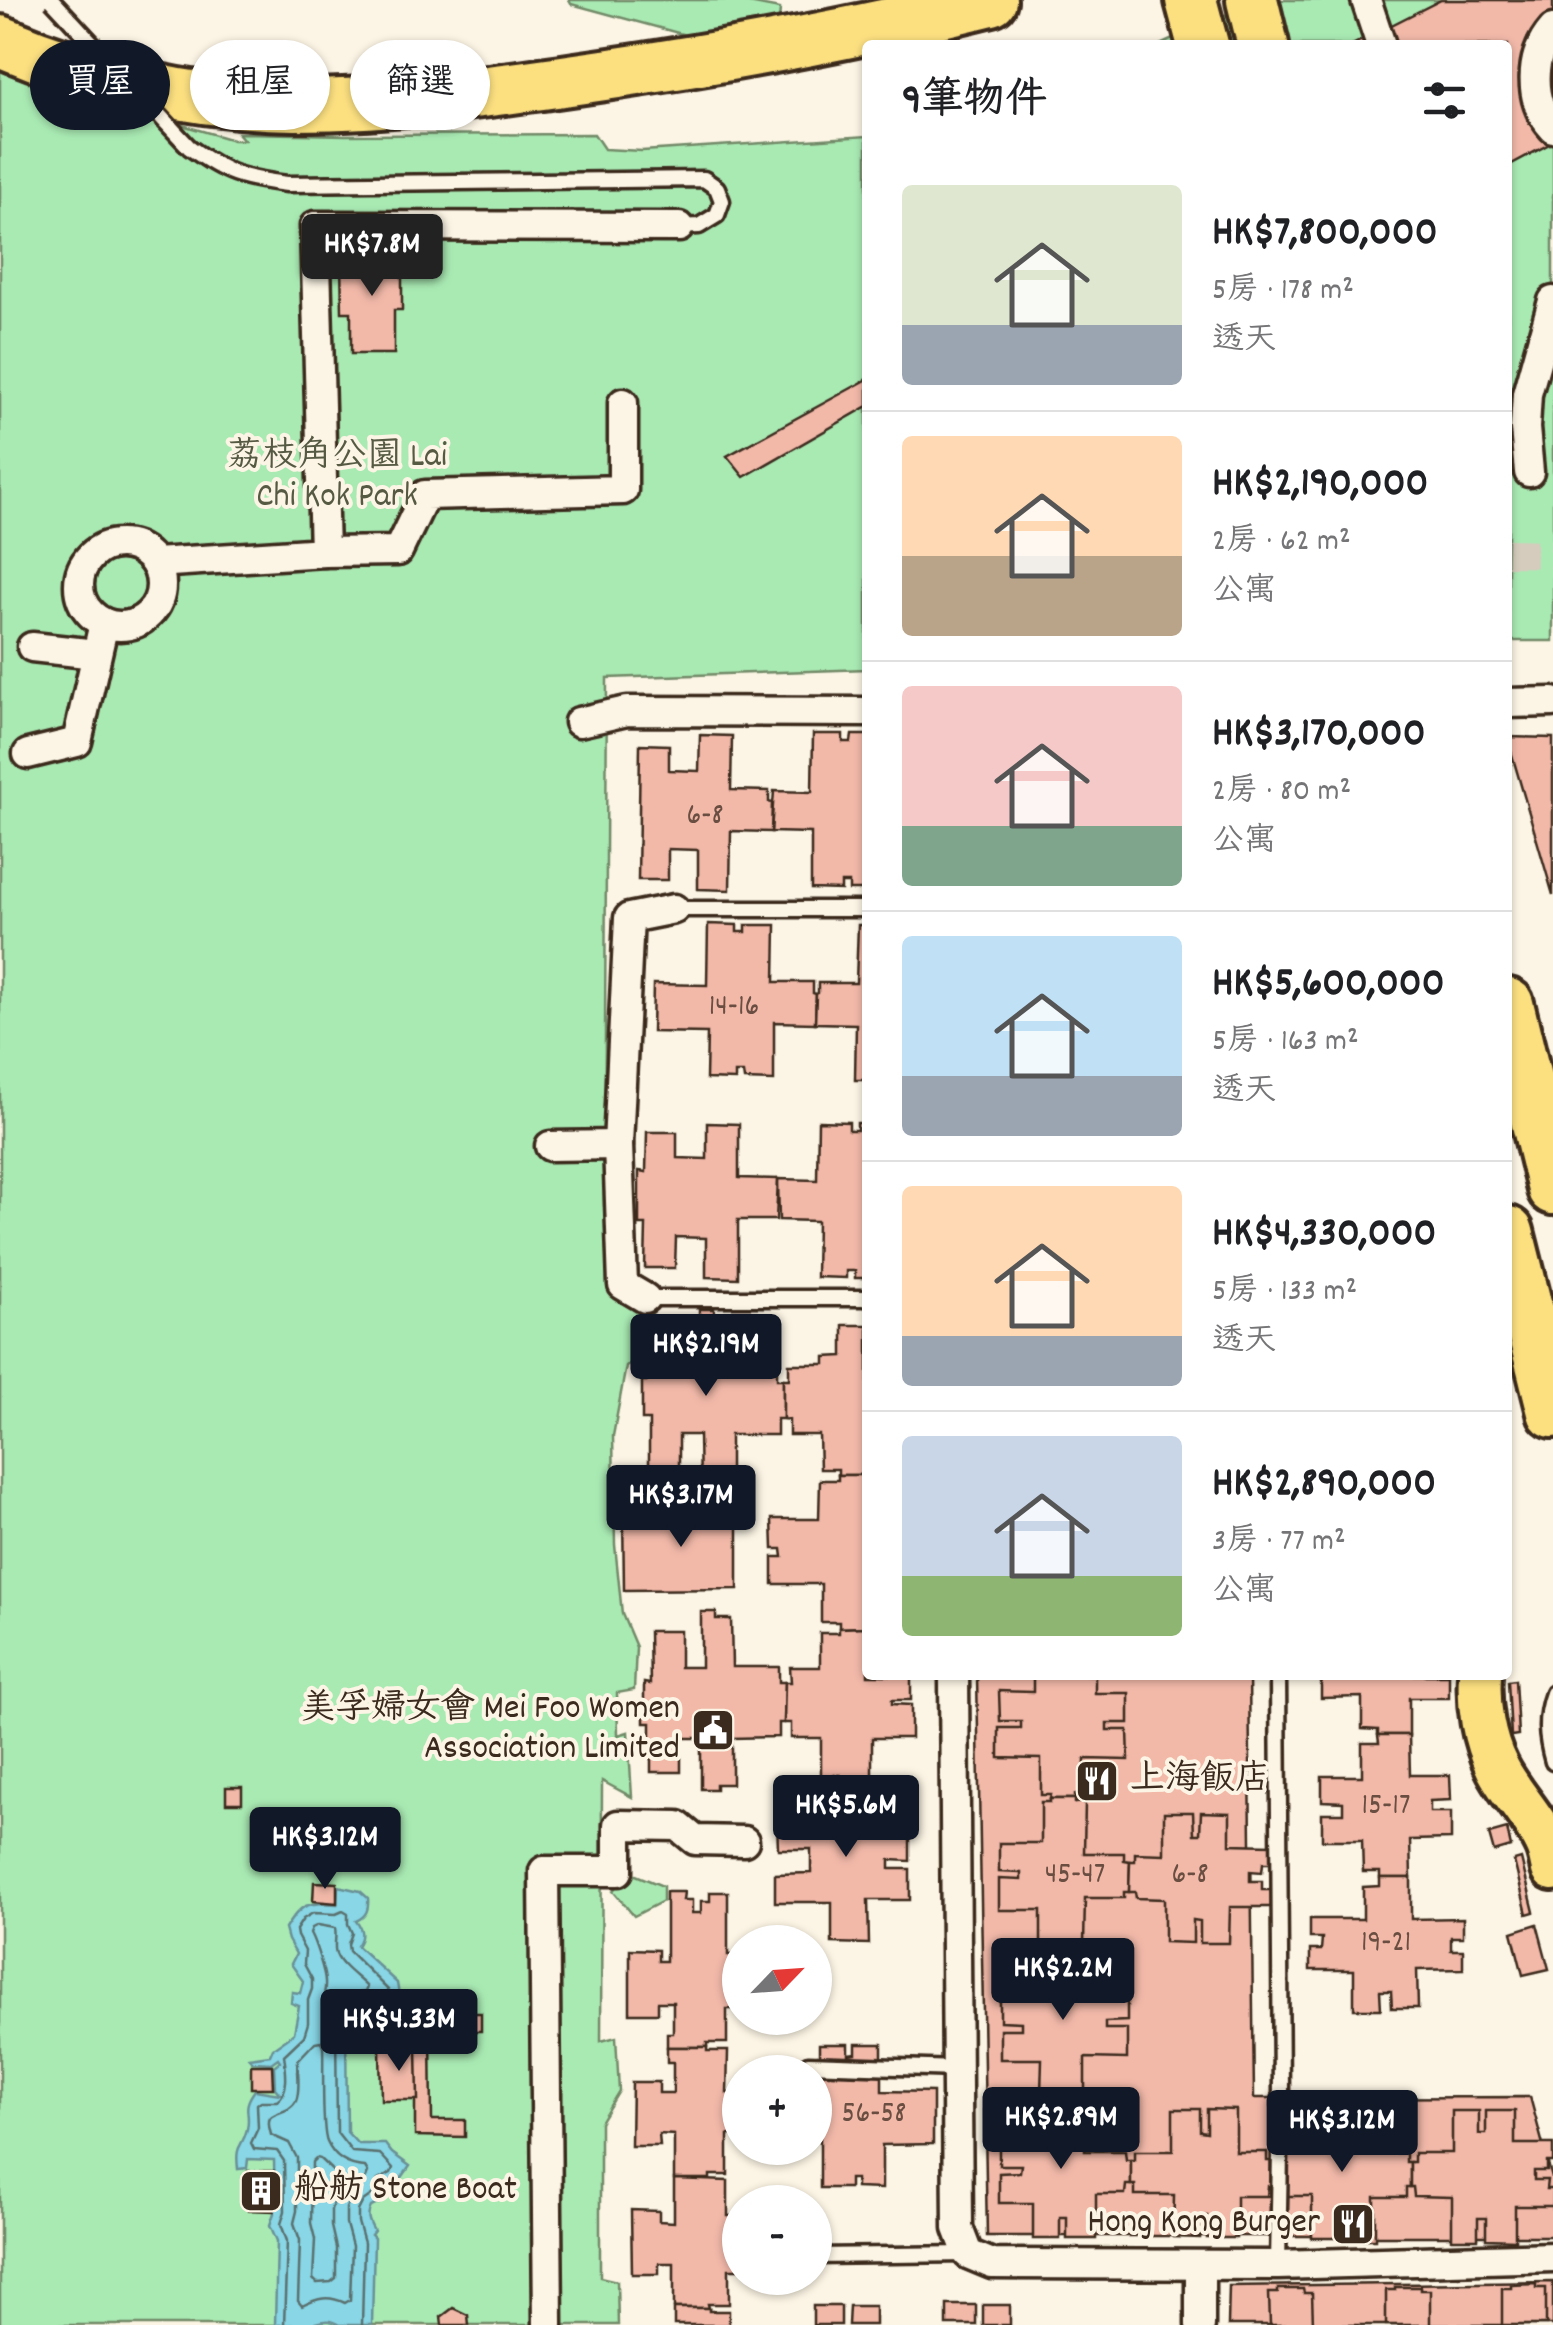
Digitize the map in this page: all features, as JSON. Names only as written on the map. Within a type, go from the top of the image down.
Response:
[{"type":"highway","points":[[0,41],[50,60],[151,88],[224,100],[340,104],[514,88],[747,52],[991,0]]},
{"type":"highway","points":[[1191,0],[1202,40]]},
{"type":"highway","points":[[1252,0],[1262,40]]},
{"type":"highway","points":[[1512,1021],[1553,1189]]},
{"type":"highway","points":[[1512,1248],[1553,1412]]},
{"type":"main road","points":[[1512,1015],[1553,1112]]},
{"type":"main road","points":[[1480,1680],[1481,1714],[1496,1766],[1547,1846],[1553,1869]]},
{"type":"street","points":[[1366,0],[1379,40]]},
{"type":"street","points":[[1553,29],[1535,64],[1535,93],[1545,120],[1553,128]]},
{"type":"street","points":[[1512,71],[1535,64]]},
{"type":"street","points":[[324,552],[315,226],[679,227]]},
{"type":"street","points":[[1529,472],[1526,394],[1553,301]]},
{"type":"street","points":[[154,563],[398,551],[425,495],[623,490],[623,403]]},
{"type":"street","points":[[124,544],[146,553],[154,563],[161,587],[150,614],[130,625],[104,623],[88,610],[80,592],[82,572],[92,556],[103,548],[124,544]]},
{"type":"street","points":[[28,754],[77,742],[104,623]]},
{"type":"street","points":[[32,647],[96,654]]},
{"type":"street","points":[[1512,703],[1553,702]]},
{"type":"street","points":[[578,722],[627,712],[862,712]]},
{"type":"street","points":[[645,1298],[624,1285],[618,1145],[629,918],[674,909]]},
{"type":"street","points":[[550,1146],[618,1145]]},
{"type":"street","points":[[954,1680],[958,2228],[968,2254],[992,2264],[1200,2266],[1553,2257]]},
{"type":"street","points":[[548,2325],[544,1871],[618,1871],[618,1825],[678,1826],[695,1840],[744,1841]]},
{"type":"street","points":[[1200,2266],[1200,2325]]},
{"type":"lane","points":[[52,0],[188,147],[215,166],[244,178],[286,184],[704,179],[716,188],[722,201],[718,216],[698,226],[679,227]]},
{"type":"lane","points":[[674,909],[862,909]]},
{"type":"lane","points":[[645,1298],[862,1298]]},
{"type":"lane","points":[[1278,1680],[1278,2265]]},
{"type":"lane","points":[[1553,1694],[1546,1720],[1553,1762]]},
{"type":"lane","points":[[832,2065],[957,2069]]},
{"type":"lane","points":[[832,2256],[968,2254]]},
{"type":"green space","points":[[569,0],[733,0],[780,9],[778,32],[704,40],[571,4]]},
{"type":"green space","points":[[1258,0],[1553,0],[1553,641],[1512,641],[1512,40],[1171,40]]},
{"type":"green space","name":"荔枝角公園 Lai Chi Kok Park","points":[[0,63],[30,75],[30,130],[170,130],[170,121],[233,140],[244,140],[238,133],[594,134],[604,149],[642,151],[862,136],[862,669],[607,678],[604,1206],[620,1220],[614,1285],[676,1333],[626,1366],[613,1436],[615,1545],[622,1614],[636,1647],[634,1690],[617,1693],[618,1735],[628,1732],[632,1797],[602,1781],[601,2041],[616,2037],[619,2091],[600,2122],[600,2277],[617,2281],[618,2325],[0,2325]]},
{"type":"green space","points":[[626,1871],[663,1886],[663,1901],[634,1916],[613,1891]]},
{"type":"water","points":[[338,1886],[360,1891],[368,1898],[367,1912],[356,1921],[361,1933],[357,1946],[397,1983],[399,1995],[394,2000],[396,2017],[357,2015],[346,2024],[347,2132],[358,2144],[385,2144],[410,2166],[401,2179],[386,2186],[384,2201],[371,2207],[369,2213],[374,2231],[372,2325],[327,2321],[275,2325],[277,2241],[270,2225],[275,2210],[274,2160],[248,2159],[247,2168],[238,2169],[237,2160],[247,2129],[251,2096],[255,2090],[280,2094],[275,2088],[274,2066],[280,2061],[278,2058],[271,2063],[253,2062],[249,2058],[270,2055],[273,2048],[294,2033],[299,2006],[291,2003],[292,1992],[300,1993],[303,1981],[291,1964],[296,1954],[285,1929],[306,1906],[337,1904]]},
{"type":"building","points":[[1441,0],[1553,0],[1553,142],[1512,164],[1512,40],[1362,40]]},
{"type":"building","points":[[354,247],[392,247],[393,260],[402,260],[402,310],[394,310],[394,354],[351,354],[351,312],[342,312],[341,261],[354,261]]},
{"type":"building","points":[[862,382],[862,409],[744,477],[727,456]]},
{"type":"building","points":[[813,734],[843,734],[843,742],[851,742],[852,735],[862,735],[862,890],[849,890],[849,883],[841,883],[841,890],[811,889],[811,833],[771,832],[774,791],[812,792]]},
{"type":"building","points":[[700,735],[732,736],[731,790],[769,791],[772,803],[771,832],[731,831],[730,890],[698,889],[698,850],[668,849],[668,880],[638,880],[640,744],[669,745],[669,770],[699,771]]},
{"type":"building","points":[[1512,737],[1553,738],[1553,895],[1512,755]]},
{"type":"building","points":[[708,924],[737,925],[737,932],[746,932],[746,925],[776,925],[775,982],[813,982],[815,1023],[774,1022],[774,1081],[744,1080],[743,1073],[735,1073],[735,1080],[706,1079],[707,1033],[652,1032],[653,984],[707,985]]},
{"type":"building","points":[[858,925],[862,925],[862,1080],[855,1080],[856,1024],[815,1023],[818,983],[856,983]]},
{"type":"building","points":[[818,1121],[849,1122],[849,1130],[857,1130],[857,1123],[862,1123],[862,1278],[855,1278],[855,1271],[846,1271],[846,1278],[816,1277],[817,1221],[779,1220],[778,1179],[817,1180]]},
{"type":"building","points":[[707,1123],[739,1124],[739,1178],[778,1179],[776,1220],[738,1220],[738,1278],[706,1277],[706,1238],[676,1237],[675,1268],[645,1268],[646,1225],[639,1225],[639,1171],[646,1172],[647,1132],[677,1132],[677,1158],[707,1159]]},
{"type":"building","points":[[699,1309],[714,1309],[714,1316],[729,1316],[730,1364],[777,1364],[777,1379],[783,1379],[783,1419],[777,1419],[777,1435],[730,1435],[730,1481],[715,1480],[714,1486],[700,1486],[699,1435],[679,1435],[679,1469],[649,1469],[649,1420],[642,1420],[642,1381],[648,1381],[647,1328],[678,1328],[678,1364],[699,1364]]},
{"type":"building","points":[[843,1325],[862,1325],[862,1475],[838,1475],[838,1469],[820,1469],[819,1435],[789,1435],[789,1420],[783,1419],[783,1379],[789,1379],[789,1364],[825,1364],[825,1357],[843,1356]]},
{"type":"building","points":[[838,1475],[862,1475],[862,1627],[839,1628],[839,1622],[821,1622],[821,1584],[773,1584],[773,1557],[783,1557],[782,1549],[773,1549],[772,1519],[819,1519],[820,1480],[838,1480]]},
{"type":"building","points":[[623,1510],[738,1510],[738,1589],[624,1590]]},
{"type":"building","points":[[701,1612],[716,1612],[716,1619],[731,1619],[732,1667],[779,1667],[779,1682],[785,1682],[784,1723],[779,1723],[779,1737],[732,1738],[732,1784],[716,1784],[716,1789],[701,1789],[701,1738],[681,1738],[681,1772],[651,1772],[651,1723],[644,1723],[644,1683],[650,1684],[649,1631],[680,1631],[680,1667],[701,1667]]},
{"type":"building","points":[[862,1627],[862,1680],[911,1680],[911,1700],[892,1700],[892,1704],[911,1705],[911,1738],[872,1738],[872,1781],[840,1781],[840,1775],[821,1775],[821,1738],[791,1738],[791,1723],[784,1723],[785,1682],[791,1682],[790,1667],[820,1667],[820,1633],[839,1633],[839,1628]]},
{"type":"building","points":[[977,1680],[1249,1680],[1254,2098],[1530,2097],[1553,2182],[1553,2236],[987,2236]]},
{"type":"building","points":[[1033,1680],[1095,1680],[1095,1693],[1129,1693],[1129,1723],[1107,1723],[1107,1730],[1128,1730],[1129,1760],[1085,1759],[1084,1795],[1050,1799],[1051,1795],[1041,1795],[1041,1759],[999,1758],[999,1728],[1021,1728],[1021,1721],[1000,1721],[999,1691],[1033,1692]]},
{"type":"building","points":[[1321,1680],[1449,1680],[1449,1698],[1409,1698],[1409,1735],[1378,1735],[1378,1730],[1362,1729],[1362,1697],[1321,1698]]},
{"type":"building","points":[[1515,1680],[1518,1735],[1511,1736],[1508,1681]]},
{"type":"building","points":[[1378,1735],[1409,1735],[1410,1775],[1450,1775],[1451,1800],[1430,1801],[1430,1812],[1451,1812],[1451,1839],[1410,1840],[1411,1878],[1380,1878],[1380,1872],[1363,1872],[1362,1840],[1322,1840],[1322,1813],[1343,1813],[1343,1802],[1322,1801],[1322,1776],[1362,1776],[1362,1743],[1379,1743]]},
{"type":"building","points":[[840,1781],[872,1781],[873,1827],[910,1827],[910,1861],[890,1860],[890,1869],[910,1869],[910,1900],[868,1900],[869,1944],[832,1943],[832,1902],[775,1902],[775,1874],[811,1873],[811,1849],[778,1849],[777,1819],[822,1819],[822,1787],[840,1786]]},
{"type":"building","points":[[226,1787],[242,1787],[242,1803],[226,1803]]},
{"type":"building","points":[[1041,1802],[1085,1802],[1084,1853],[1124,1853],[1124,1860],[1130,1861],[1129,1892],[1124,1892],[1124,1898],[1085,1898],[1084,1944],[1076,1944],[1076,1948],[1041,1944],[1041,1910],[999,1910],[999,1879],[1021,1880],[1021,1873],[999,1872],[999,1843],[1041,1843]]},
{"type":"building","points":[[1164,1812],[1193,1812],[1194,1834],[1200,1834],[1201,1812],[1230,1813],[1230,1844],[1272,1845],[1272,1863],[1263,1863],[1262,1872],[1250,1871],[1250,1881],[1262,1881],[1262,1890],[1271,1890],[1271,1907],[1230,1907],[1229,1943],[1200,1943],[1200,1921],[1193,1920],[1193,1943],[1164,1942],[1164,1899],[1136,1898],[1135,1892],[1129,1892],[1130,1861],[1135,1861],[1135,1853],[1164,1854]]},
{"type":"building","points":[[1507,1829],[1511,1847],[1494,1852],[1489,1834]]},
{"type":"building","points":[[1521,1859],[1534,1912],[1527,1914],[1514,1861]]},
{"type":"building","points":[[1380,1878],[1411,1878],[1411,1919],[1463,1918],[1463,1937],[1451,1937],[1451,1950],[1463,1950],[1463,1969],[1417,1970],[1418,2008],[1392,2008],[1391,1991],[1380,1991],[1381,2009],[1354,2009],[1354,1970],[1310,1970],[1310,1950],[1321,1950],[1322,1938],[1310,1938],[1310,1919],[1363,1919],[1363,1887],[1380,1886]]},
{"type":"building","points":[[314,1882],[337,1883],[337,1903],[313,1901]]},
{"type":"building","points":[[666,1892],[684,1892],[683,1900],[692,1900],[692,1913],[701,1913],[701,1901],[710,1901],[710,1892],[728,1892],[728,1925],[722,1925],[722,2035],[727,2035],[727,2043],[667,2047],[667,2033],[673,2033],[673,2002],[658,2002],[658,2013],[630,2013],[630,1949],[658,1950],[658,1961],[666,1961]]},
{"type":"building","points":[[1537,1924],[1549,1969],[1523,1975],[1512,1932]]},
{"type":"building","points":[[1050,1947],[1085,1951],[1085,1991],[1127,1991],[1127,2021],[1105,2022],[1105,2029],[1127,2029],[1127,2059],[1085,2058],[1085,2093],[1076,2093],[1076,2097],[1041,2093],[1042,2059],[1000,2059],[1000,2029],[1021,2029],[1021,2022],[1000,2021],[1000,1992],[1042,1992],[1041,1951],[1050,1951]]},
{"type":"building","points":[[415,2013],[481,2013],[481,2031],[431,2031],[432,2120],[465,2120],[465,2137],[415,2136]]},
{"type":"building","points":[[819,2044],[848,2044],[848,2054],[856,2053],[856,2044],[882,2044],[882,2091],[933,2092],[933,2144],[882,2145],[882,2189],[856,2188],[856,2179],[849,2179],[849,2188],[820,2185],[820,2165],[832,2165],[832,2055],[819,2055]]},
{"type":"building","points":[[380,2047],[417,2047],[418,2100],[381,2100]]},
{"type":"building","points":[[667,2047],[728,2051],[728,2055],[722,2055],[722,2165],[728,2165],[728,2175],[674,2179],[674,2135],[659,2134],[660,2146],[631,2146],[632,2082],[659,2082],[659,2093],[673,2093],[673,2062],[667,2062]]},
{"type":"building","points":[[251,2065],[272,2065],[273,2088],[251,2088]]},
{"type":"building","points":[[1051,2096],[1085,2100],[1085,2151],[1125,2151],[1126,2160],[1131,2160],[1131,2185],[1126,2185],[1125,2194],[1096,2194],[1096,2239],[1067,2239],[1067,2217],[1060,2217],[1060,2239],[1033,2239],[1033,2203],[999,2203],[999,2173],[1020,2172],[1021,2165],[999,2165],[999,2135],[1042,2136],[1042,2100],[1051,2100]]},
{"type":"building","points":[[1173,2109],[1200,2109],[1200,2131],[1207,2132],[1207,2109],[1236,2110],[1236,2152],[1267,2152],[1271,2186],[1267,2196],[1236,2196],[1236,2238],[1207,2238],[1207,2216],[1200,2216],[1200,2238],[1173,2237],[1174,2195],[1135,2195],[1131,2160],[1135,2160],[1135,2151],[1173,2151]]},
{"type":"building","points":[[1312,2110],[1339,2111],[1339,2133],[1346,2133],[1346,2110],[1375,2111],[1375,2153],[1406,2153],[1410,2187],[1406,2187],[1406,2197],[1375,2197],[1375,2239],[1346,2239],[1346,2217],[1339,2217],[1339,2238],[1312,2238],[1312,2196],[1274,2196],[1274,2152],[1312,2152]]},
{"type":"building","points":[[1452,2111],[1479,2111],[1479,2134],[1486,2134],[1486,2111],[1515,2111],[1515,2144],[1553,2144],[1553,2162],[1547,2162],[1547,2171],[1534,2171],[1534,2180],[1547,2180],[1546,2189],[1553,2189],[1553,2206],[1515,2206],[1515,2240],[1486,2239],[1486,2218],[1478,2218],[1478,2239],[1452,2239],[1452,2197],[1414,2196],[1410,2162],[1414,2162],[1414,2153],[1452,2153]]},
{"type":"building","name":"船舫 Stone Boat","points":[[248,2171],[274,2171],[274,2211],[248,2210]]},
{"type":"building","points":[[674,2179],[728,2181],[728,2185],[722,2185],[722,2295],[729,2295],[729,2304],[674,2308],[674,2263],[659,2263],[659,2274],[632,2274],[631,2210],[659,2211],[659,2221],[674,2222]]},
{"type":"building","points":[[1553,2282],[1553,2325],[1228,2325],[1229,2286]]},
{"type":"building","points":[[1536,2284],[1536,2288],[1546,2288],[1546,2325],[1502,2325],[1502,2288]]},
{"type":"building","points":[[1278,2289],[1312,2293],[1313,2325],[1270,2325],[1269,2293],[1278,2293]]},
{"type":"building","points":[[1386,2290],[1430,2290],[1430,2325],[1386,2325]]},
{"type":"building","points":[[947,2305],[976,2305],[976,2325],[947,2325]]},
{"type":"building","points":[[983,2305],[1010,2305],[1010,2325],[983,2325]]},
{"type":"building","points":[[813,2306],[841,2306],[841,2325],[813,2325]]},
{"type":"building","points":[[849,2306],[875,2306],[875,2325],[848,2325]]},
{"type":"building","points":[[453,2308],[468,2315],[469,2325],[442,2325],[441,2317]]},
{"type":"building","points":[[674,2308],[729,2311],[729,2325],[674,2325]]},
{"type":"tunnel","points":[[1512,553],[1553,554]]},
{"type":"place","name":"美孚婦女會 Mei Foo Women Association Limited","points":[[713,1730]]},
{"type":"place","name":"上海飯店","points":[[1097,1781]]},
{"type":"place","name":"船舫 Stone Boat","points":[[261,2191]]},
{"type":"place","name":"Hong Kong Burger","points":[[1353,2224]]}]
